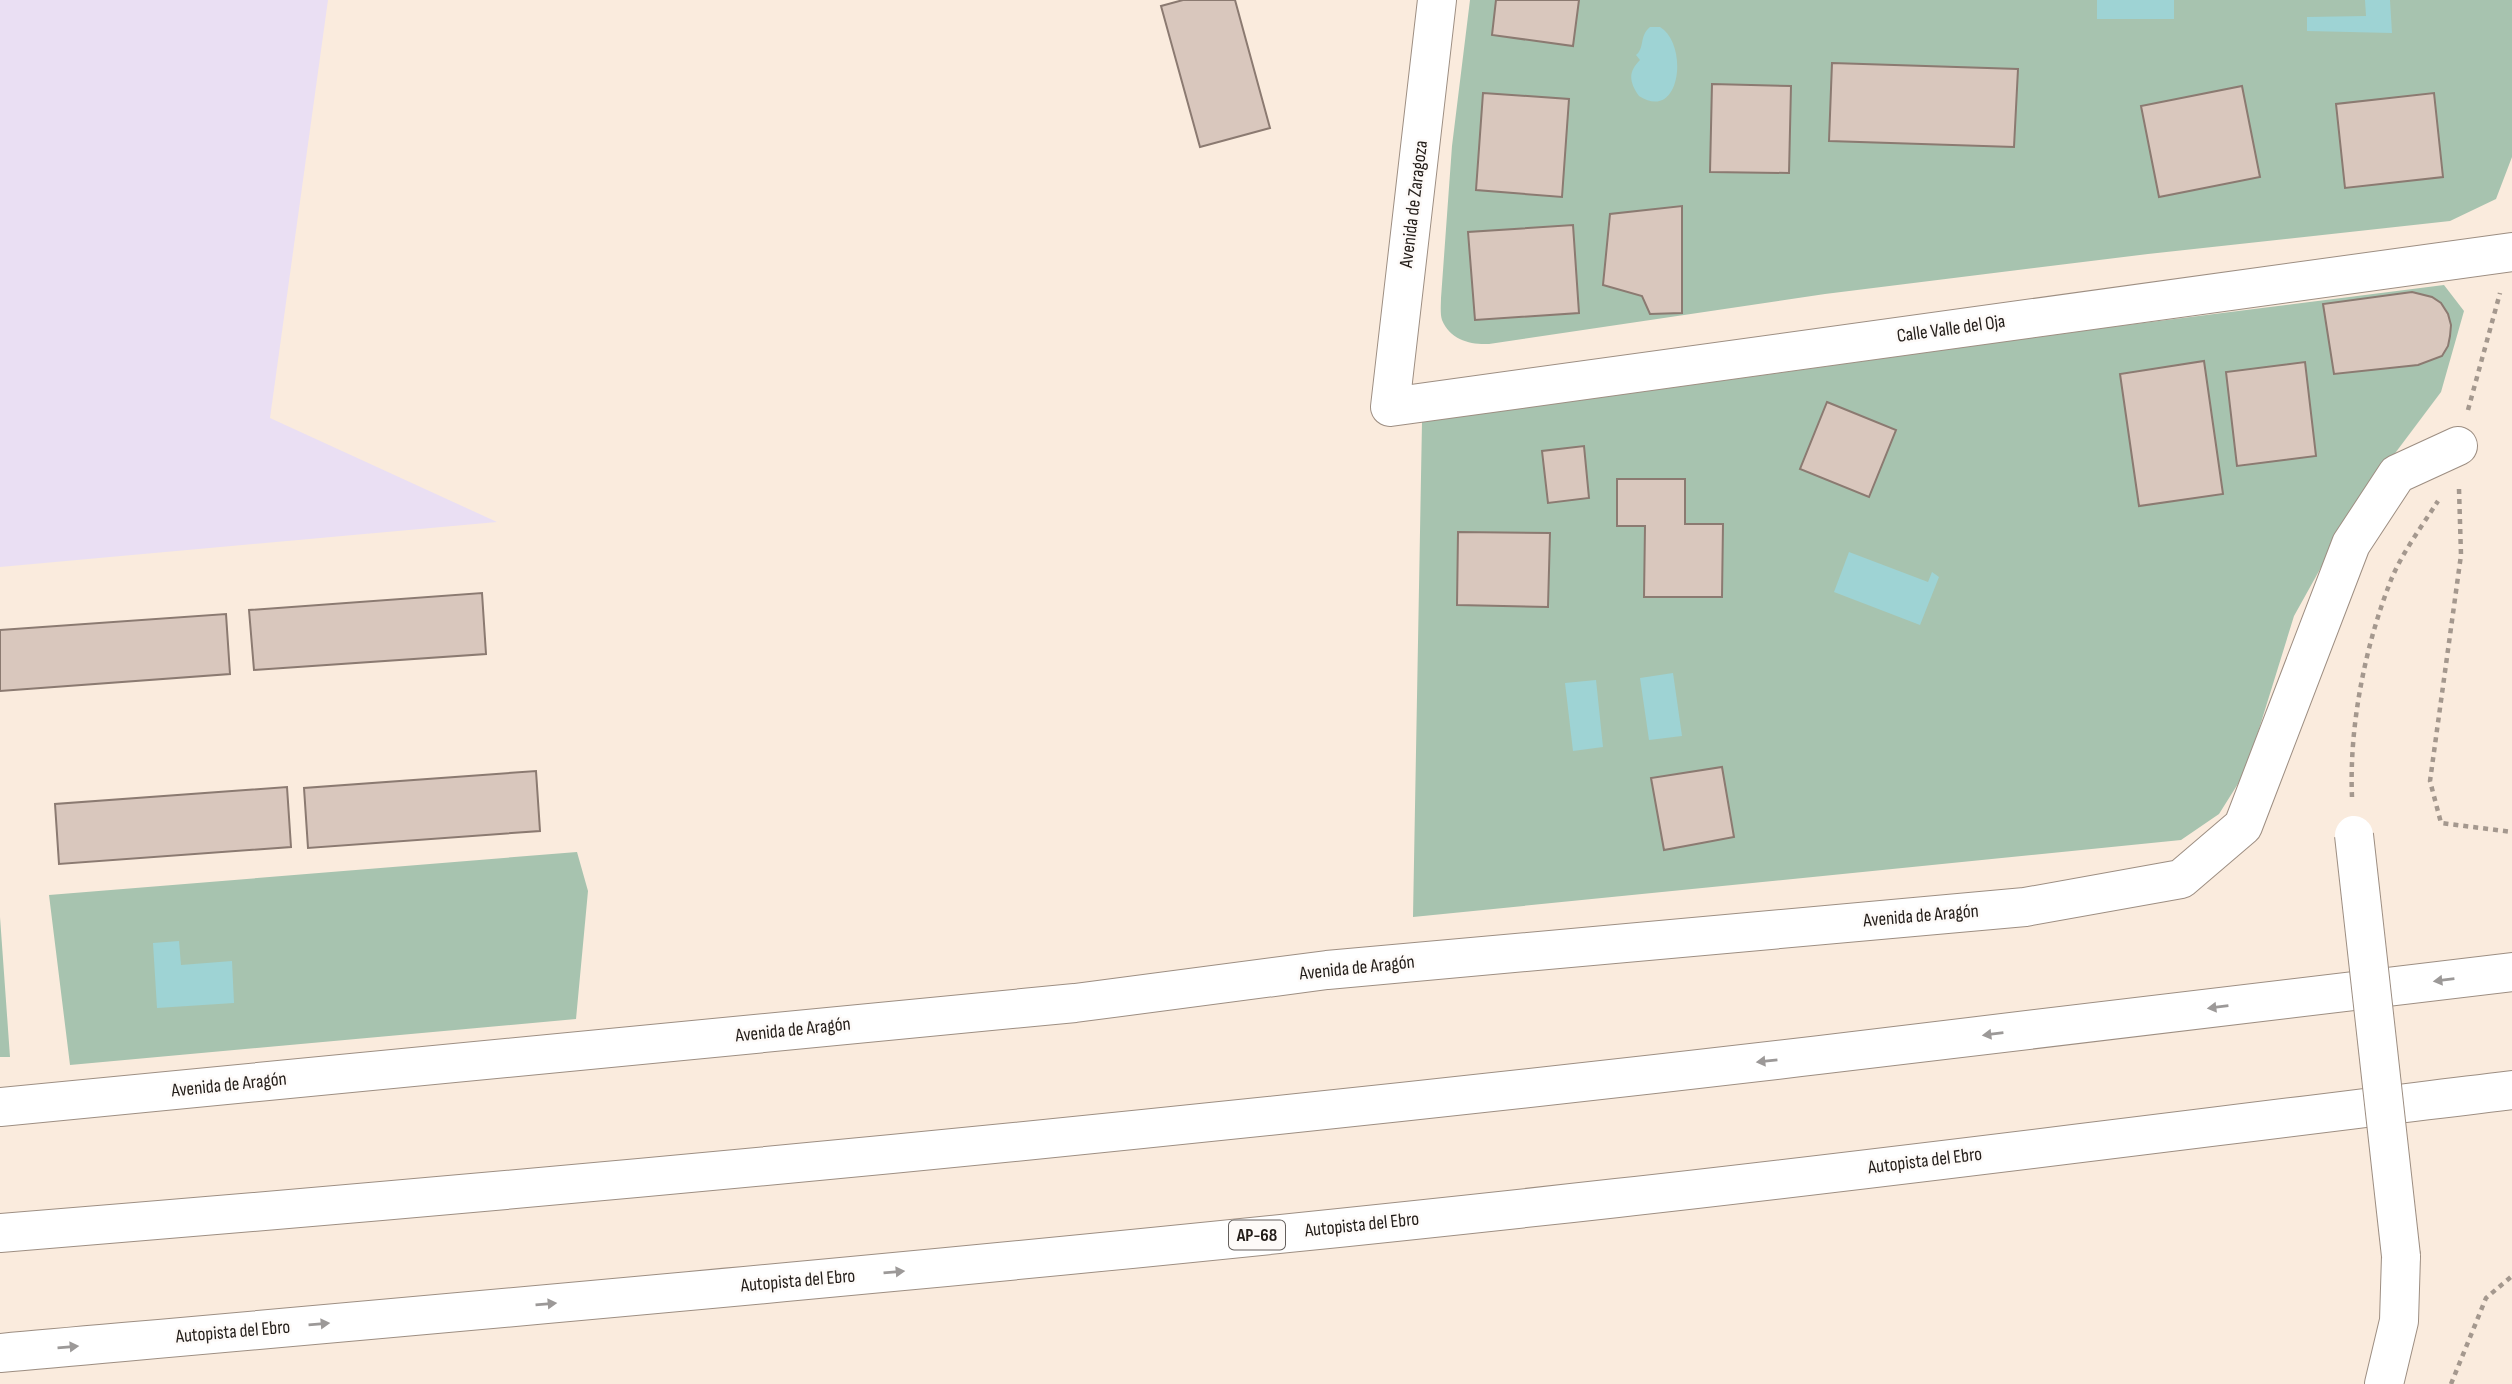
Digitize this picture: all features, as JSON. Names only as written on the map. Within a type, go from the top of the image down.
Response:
[{"type":"main road","name":"Avenida de Zaragoza","points":[[1390,407],[1437,0]]},
{"type":"main road","name":"Calle Valle del Oja","points":[[1390,407],[2512,252]]},
{"type":"main road","name":"Avenida de Aragón","points":[[0,1107],[1075,1003],[1326,970],[2025,907],[2181,880],[2244,826],[2350,544],[2397,474],[2458,446]]},
{"type":"main road","points":[[2354,835],[2402,1256],[2399,1321],[2384,1384]]},
{"type":"main road","points":[[0,1233],[602,1180],[1395,1102],[1816,1056],[2512,972]]},
{"type":"main road","name":"Autopista del Ebro","points":[[0,1353],[1007,1262],[1620,1198],[2512,1090]]},
{"type":"path","points":[[2354,835],[2351,782],[2366,662],[2392,579],[2439,499],[2458,446],[2501,291]]},
{"type":"path","points":[[2458,446],[2461,555],[2430,781],[2441,823],[2512,832]]},
{"type":"path","points":[[2451,1384],[2486,1298],[2512,1276]]},
{"type":"shaded area","points":[[0,0],[328,0],[270,418],[497,522],[0,567]]},
{"type":"green space","points":[[1470,0],[2512,0],[2512,157],[2496,199],[2450,221],[2148,254],[1825,294],[1489,344],[1475,343],[1462,340],[1450,332],[1442,320],[1441,309],[1452,146]]},
{"type":"green space","points":[[2444,285],[2464,311],[2441,392],[2354,508],[2294,616],[2246,771],[2219,814],[2181,840],[1413,917],[1422,422],[2111,327]]},
{"type":"green space","points":[[577,852],[588,891],[576,1019],[70,1065],[49,895]]},
{"type":"green space","points":[[0,917],[10,1057],[0,1057]]},
{"type":"water","points":[[2097,0],[2174,0],[2174,19],[2097,19]]},
{"type":"water","points":[[2365,0],[2390,0],[2392,33],[2307,31],[2307,17],[2366,16]]},
{"type":"water","points":[[1650,27],[1660,27],[1669,36],[1677,63],[1672,91],[1664,99],[1653,101],[1639,96],[1631,77],[1640,60],[1636,55],[1644,34]]},
{"type":"water","points":[[1849,552],[1928,582],[1932,572],[1939,577],[1920,625],[1834,592]]},
{"type":"water","points":[[1673,673],[1682,736],[1649,740],[1640,678]]},
{"type":"water","points":[[1596,680],[1603,747],[1573,751],[1565,683]]},
{"type":"water","points":[[179,941],[181,965],[232,961],[234,1003],[157,1008],[153,943]]},
{"type":"building","points":[[1183,0],[1235,0],[1270,128],[1200,147],[1161,6]]},
{"type":"building","points":[[1496,0],[1579,0],[1573,46],[1492,35]]},
{"type":"building","points":[[1832,63],[2018,69],[2014,147],[1829,141]]},
{"type":"building","points":[[1712,84],[1791,86],[1789,173],[1710,172]]},
{"type":"building","points":[[2242,86],[2260,177],[2159,197],[2141,106]]},
{"type":"building","points":[[1483,93],[1569,99],[1562,197],[1476,190]]},
{"type":"building","points":[[2434,93],[2443,177],[2345,188],[2336,104]]},
{"type":"building","points":[[1682,206],[1682,313],[1650,314],[1642,296],[1603,285],[1610,214]]},
{"type":"building","points":[[1573,225],[1579,313],[1475,320],[1468,232]]},
{"type":"building","points":[[2412,292],[2432,297],[2441,303],[2448,314],[2450,336],[2442,356],[2418,365],[2334,374],[2323,304]]},
{"type":"building","points":[[2204,361],[2223,494],[2139,506],[2120,374]]},
{"type":"building","points":[[2305,362],[2316,456],[2237,466],[2226,372]]},
{"type":"building","points":[[1827,402],[1896,430],[1869,497],[1800,469]]},
{"type":"building","points":[[1584,446],[1589,498],[1548,503],[1542,451]]},
{"type":"building","points":[[1617,479],[1685,479],[1685,524],[1723,524],[1722,597],[1644,597],[1645,526],[1617,526]]},
{"type":"building","points":[[1458,532],[1550,533],[1548,607],[1457,605]]},
{"type":"building","points":[[482,593],[486,654],[254,670],[249,610]]},
{"type":"building","points":[[226,614],[230,674],[0,691],[0,630]]},
{"type":"building","points":[[1722,767],[1734,837],[1664,850],[1651,778]]},
{"type":"building","points":[[536,771],[540,831],[308,848],[304,788]]},
{"type":"building","points":[[287,787],[291,847],[59,864],[55,804]]}]
